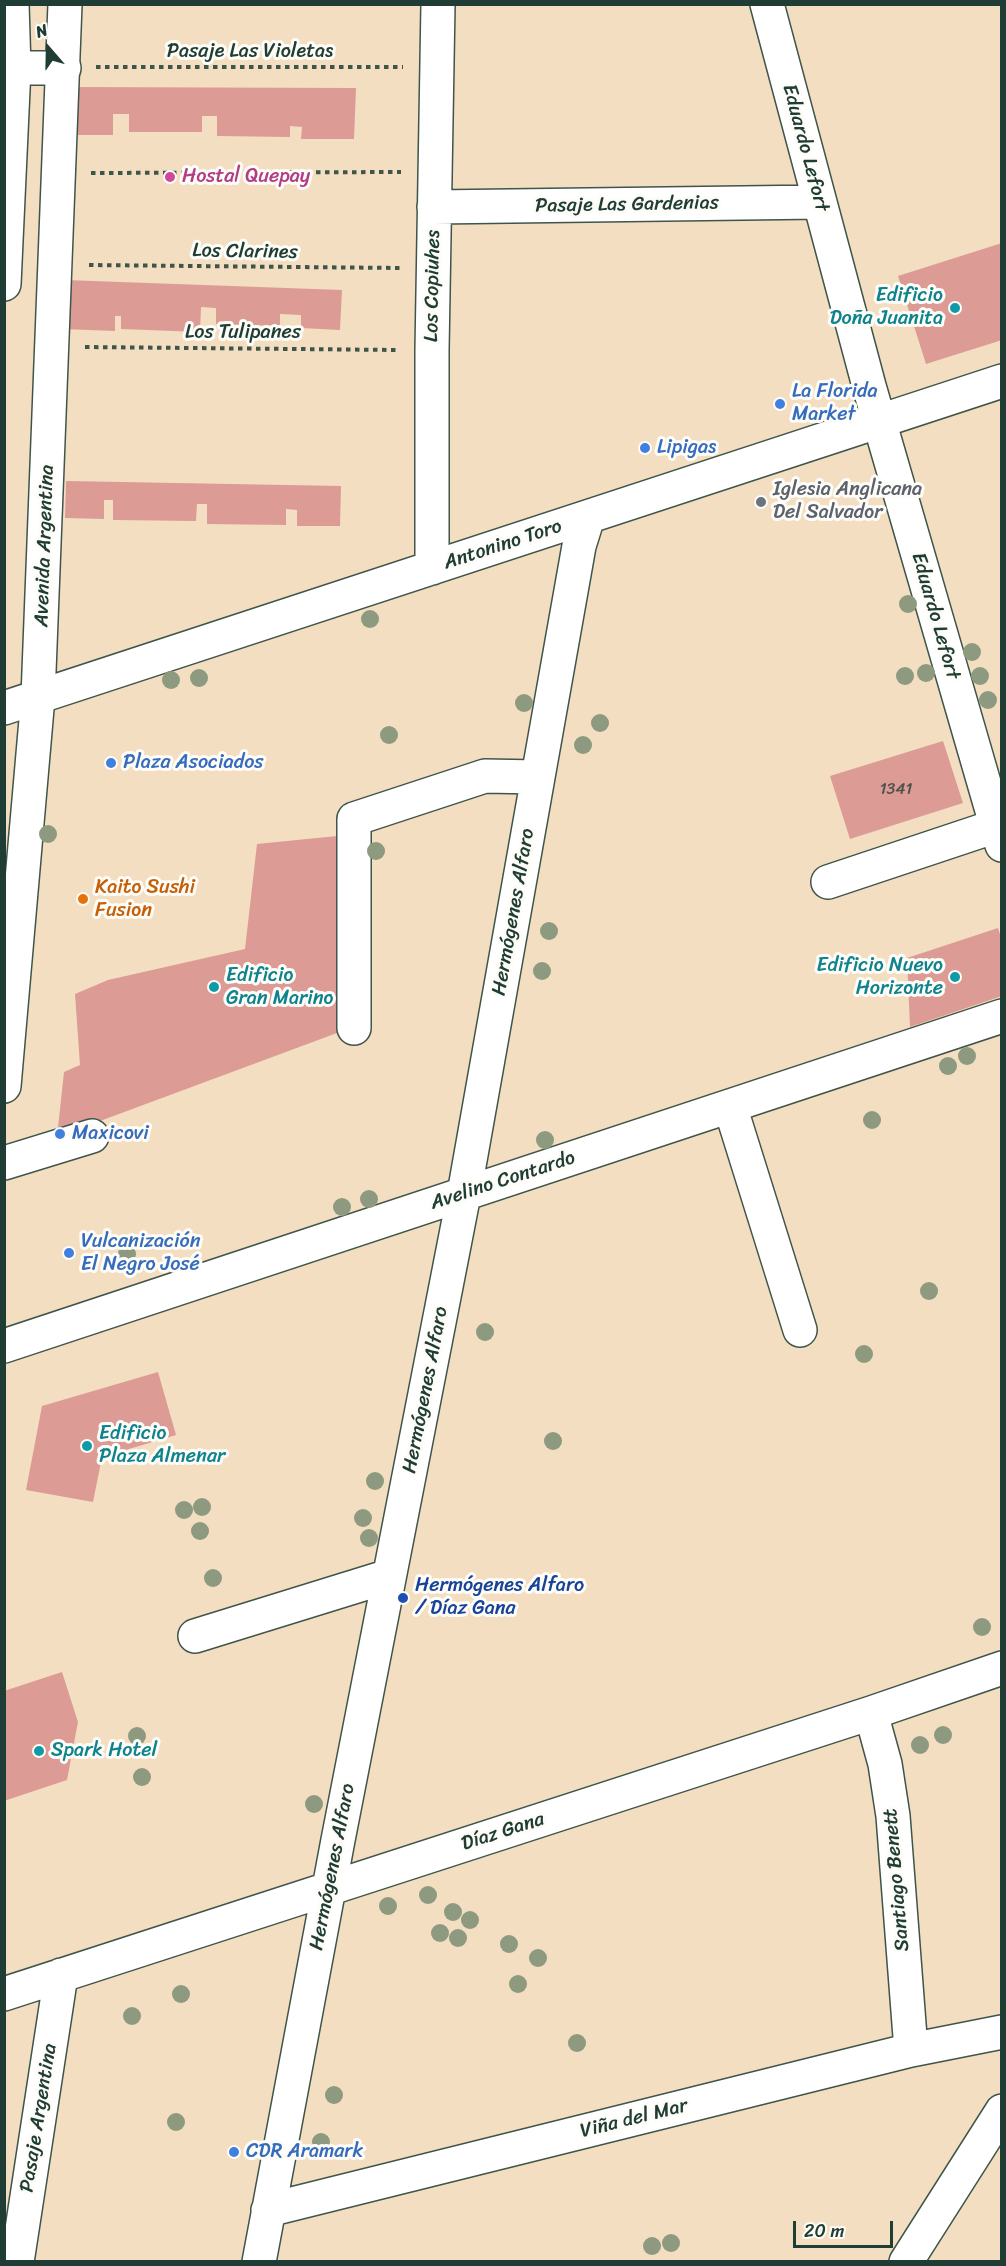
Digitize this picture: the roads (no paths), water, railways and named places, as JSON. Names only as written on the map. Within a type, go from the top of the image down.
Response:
[{"type":"street","points":[[4,284],[12,4]]},
{"type":"street","name":"Avenida Argentina","points":[[4,1086],[38,697],[65,4]]},
{"type":"street","name":"Los Copiuhes","points":[[432,568],[432,350],[438,4]]},
{"type":"street","name":"Eduardo Lefort","points":[[767,4],[879,421],[999,836]]},
{"type":"street","points":[[9,69],[64,68]]},
{"type":"street","name":"Pasaje Las Gardenias","points":[[434,207],[820,202]]},
{"type":"street","name":"Antonino Toro","points":[[4,708],[1002,381]]},
{"type":"street","name":"Hermógenes Alfaro","points":[[259,2262],[464,1194],[579,546],[588,517]]},
{"type":"street","points":[[354,1028],[354,819],[485,776],[538,777]]},
{"type":"street","points":[[828,882],[999,836]]},
{"type":"street","name":"Avelino Contardo","points":[[4,1346],[1002,1016]]},
{"type":"street","points":[[730,1106],[800,1330]]},
{"type":"street","points":[[4,1163],[93,1136]]},
{"type":"street","points":[[195,1636],[389,1576]]},
{"type":"street","name":"Díaz Gana","points":[[4,1994],[871,1713],[1002,1668]]},
{"type":"street","name":"Santiago Benett","points":[[871,1713],[885,1764],[893,1816],[911,2050]]},
{"type":"street","name":"Pasaje Argentina","points":[[18,2262],[61,1975]]},
{"type":"street","name":"Viña del Mar","points":[[268,2210],[911,2050],[1002,2032]]},
{"type":"street","points":[[906,2262],[1002,2111]]},
{"type":"place","name":"Hostal Quepay","points":[[170,177]]},
{"type":"place","name":"Edificio Doña Juanita","points":[[955,308]]},
{"type":"place","name":"La Florida Market","points":[[780,404]]},
{"type":"place","name":"Lipigas","points":[[645,448]]},
{"type":"place","name":"Iglesia Anglicana Del Salvador","points":[[761,502]]},
{"type":"place","name":"Plaza Asociados","points":[[111,763]]},
{"type":"place","name":"Kaito Sushi Fusion","points":[[83,899]]},
{"type":"place","name":"Edificio Nuevo Horizonte","points":[[955,977]]},
{"type":"place","name":"Edificio Gran Marino","points":[[214,987]]},
{"type":"place","name":"Maxicovi","points":[[60,1134]]},
{"type":"place","name":"Vulcanización El Negro José","points":[[69,1253]]},
{"type":"place","name":"Edificio Plaza Almenar","points":[[87,1446]]},
{"type":"place","name":"Hermógenes Alfaro / Díaz Gana","points":[[403,1598]]},
{"type":"place","name":"Spark Hotel","points":[[39,1751]]},
{"type":"place","name":"CDR Aramark","points":[[234,2152]]}]
